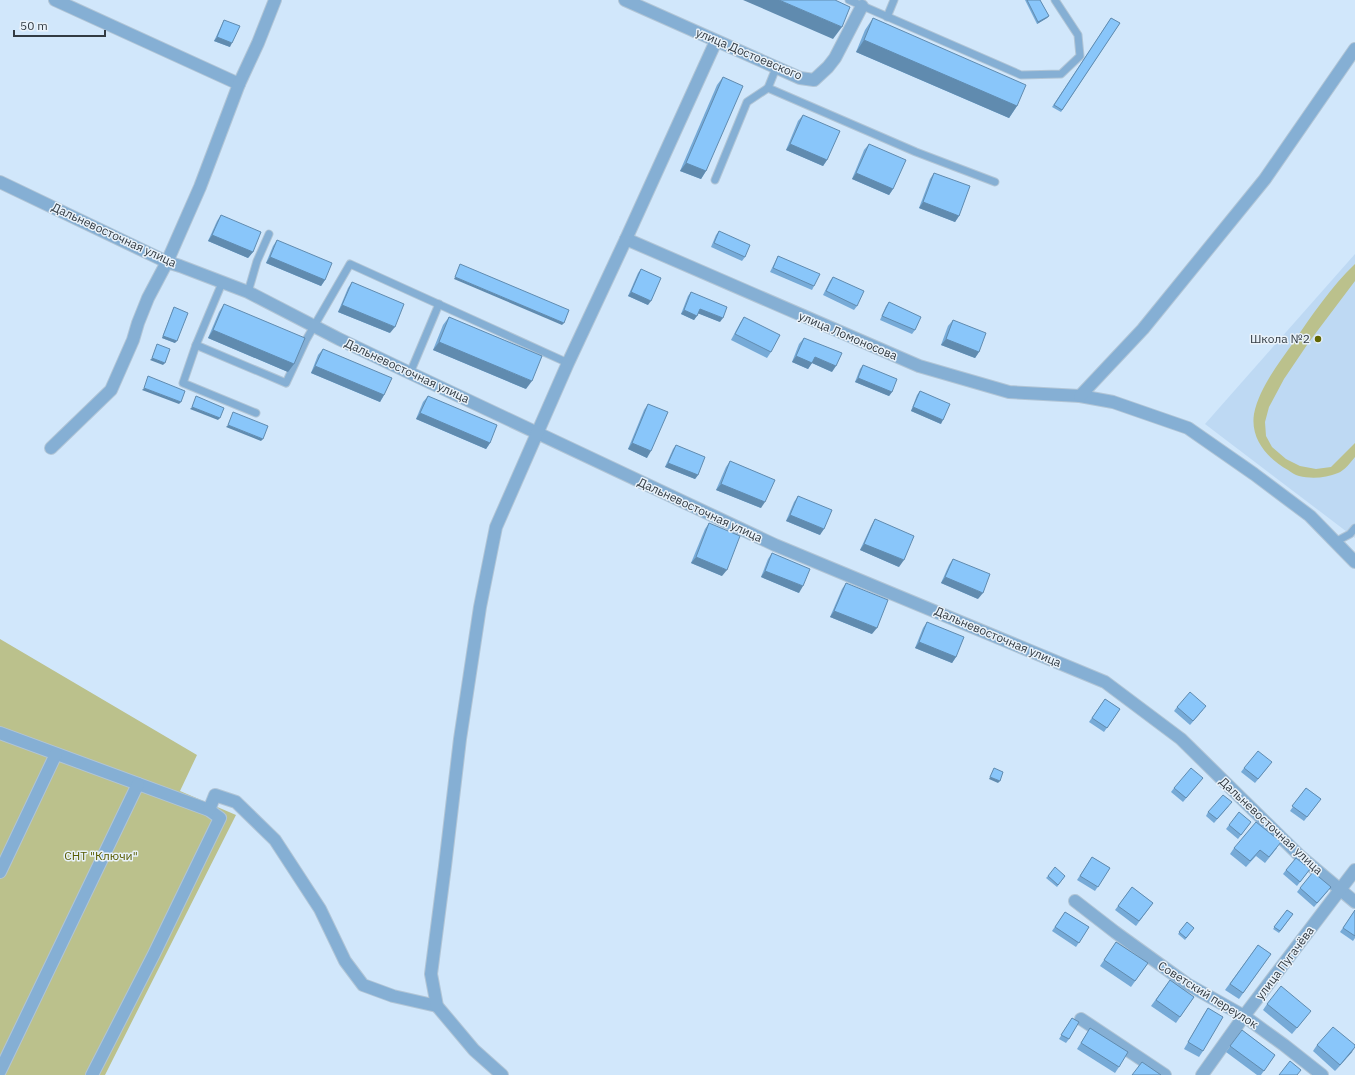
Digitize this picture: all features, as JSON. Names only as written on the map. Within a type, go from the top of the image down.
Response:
[{"type":"street","points":[[55,0],[240,84]]},
{"type":"street","points":[[51,448],[111,390],[133,340],[148,298],[168,262],[200,187],[240,84],[258,44],[275,0]]},
{"type":"street","name":"улица Достоевского","points":[[624,0],[776,68],[800,78],[814,80],[836,58],[862,6]]},
{"type":"street","points":[[502,1075],[474,1050],[437,1006],[430,974],[445,866],[460,739],[480,607],[496,527],[568,363],[716,40]]},
{"type":"street","points":[[1080,396],[1143,328],[1265,179],[1355,49]]},
{"type":"street","name":"Дальневосточная улица","points":[[0,182],[168,262],[248,292],[410,373],[776,545],[1105,682],[1181,739],[1301,857],[1355,902]]},
{"type":"street","name":"улица Ломоносова","points":[[626,239],[919,366],[1009,392],[1080,396],[1113,402],[1188,428],[1254,474],[1310,516],[1355,562]]},
{"type":"street","points":[[0,733],[209,810],[220,818],[154,954],[92,1075]]},
{"type":"street","points":[[0,872],[56,754]]},
{"type":"street","points":[[1,1074],[138,784]]},
{"type":"street","points":[[209,810],[215,794],[236,802],[275,840],[320,909],[345,961],[363,985],[393,996],[437,1006]]},
{"type":"street","name":"улица Пугачёва","points":[[1202,1075],[1244,1016],[1355,870]]},
{"type":"street","name":"Советский переулок","points":[[1074,901],[1187,984],[1244,1016],[1322,1075]]},
{"type":"street","points":[[1081,1019],[1165,1075]]},
{"type":"lane","points":[[849,0],[1021,75],[1061,74],[1080,56],[1078,35],[1055,0]]},
{"type":"lane","points":[[887,17],[894,0]]},
{"type":"lane","points":[[715,180],[748,102],[768,88],[776,68]]},
{"type":"lane","points":[[768,88],[916,152],[995,182]]},
{"type":"lane","points":[[248,292],[257,261],[269,234]]},
{"type":"lane","points":[[196,344],[286,382],[314,326],[350,264],[568,363]]},
{"type":"lane","points":[[222,283],[196,344],[183,383],[256,413]]},
{"type":"lane","points":[[410,373],[439,304]]},
{"type":"lane","points":[[1335,542],[1350,534],[1355,528]]},
{"type":"shaded area","name":"Школа №2","points":[[1355,254],[1355,538],[1205,424]]},
{"type":"green space","points":[[1355,264],[1355,281],[1309,342],[1284,379],[1269,407],[1265,422],[1266,436],[1272,447],[1286,459],[1300,466],[1316,469],[1331,467],[1355,443],[1355,457],[1343,470],[1333,475],[1318,478],[1299,476],[1292,473],[1274,460],[1262,447],[1255,432],[1253,423],[1256,405],[1275,368],[1307,322],[1338,282]]},
{"type":"green space","name":"СНТ \"Ключи\"","points":[[0,639],[197,755],[180,791],[236,815],[105,1075],[0,1075]]},
{"type":"building","points":[[779,0],[835,0],[850,7],[842,27]]},
{"type":"building","points":[[1027,0],[1040,0],[1049,16],[1038,22]]},
{"type":"building","points":[[873,18],[1026,85],[1017,106],[864,40]]},
{"type":"building","points":[[1111,18],[1120,23],[1062,110],[1054,105]]},
{"type":"building","points":[[224,20],[240,26],[232,43],[217,37]]},
{"type":"building","points":[[723,77],[743,86],[706,171],[686,163]]},
{"type":"building","points":[[803,115],[840,131],[827,160],[790,144]]},
{"type":"building","points":[[869,144],[906,160],[893,189],[856,173]]},
{"type":"building","points":[[934,173],[970,186],[959,216],[923,202]]},
{"type":"building","points":[[221,215],[261,232],[253,252],[212,235]]},
{"type":"building","points":[[719,231],[750,245],[745,257],[714,243]]},
{"type":"building","points":[[277,240],[332,263],[325,280],[270,257]]},
{"type":"building","points":[[778,256],[820,274],[814,286],[773,268]]},
{"type":"building","points":[[460,264],[569,310],[564,323],[455,277]]},
{"type":"building","points":[[641,269],[661,278],[651,301],[631,292]]},
{"type":"building","points":[[833,277],[864,291],[857,306],[826,291]]},
{"type":"building","points":[[352,282],[404,304],[395,327],[342,305]]},
{"type":"building","points":[[691,292],[727,307],[723,318],[700,309],[697,316],[684,310]]},
{"type":"building","points":[[889,302],[921,317],[915,330],[882,316]]},
{"type":"building","points":[[224,304],[305,338],[294,364],[213,330]]},
{"type":"building","points":[[174,307],[188,313],[177,341],[163,336]]},
{"type":"building","points":[[449,317],[542,356],[532,381],[439,342]]},
{"type":"building","points":[[744,317],[780,335],[771,352],[735,334]]},
{"type":"building","points":[[953,320],[986,333],[979,352],[946,339]]},
{"type":"building","points":[[804,338],[842,353],[836,366],[815,357],[812,363],[796,356]]},
{"type":"building","points":[[157,344],[170,349],[165,363],[152,358]]},
{"type":"building","points":[[323,349],[392,378],[384,395],[315,366]]},
{"type":"building","points":[[863,365],[897,379],[892,392],[858,378]]},
{"type":"building","points":[[148,376],[185,391],[181,402],[144,388]]},
{"type":"building","points":[[920,391],[950,404],[943,420],[913,407]]},
{"type":"building","points":[[196,396],[224,408],[220,418],[192,407]]},
{"type":"building","points":[[428,396],[497,425],[490,443],[420,413]]},
{"type":"building","points":[[648,404],[668,412],[651,451],[632,443]]},
{"type":"building","points":[[233,412],[268,426],[263,439],[228,425]]},
{"type":"building","points":[[676,445],[705,457],[698,475],[668,463]]},
{"type":"building","points":[[730,461],[775,480],[765,502],[721,484]]},
{"type":"building","points":[[798,496],[832,510],[824,529],[790,515]]},
{"type":"building","points":[[875,519],[914,536],[904,560],[864,544]]},
{"type":"building","points":[[709,523],[740,536],[727,570],[696,557]]},
{"type":"building","points":[[772,553],[810,569],[803,586],[765,571]]},
{"type":"building","points":[[953,559],[990,574],[983,593],[945,577]]},
{"type":"building","points":[[846,583],[888,600],[877,628],[834,611]]},
{"type":"building","points":[[927,622],[964,637],[956,657],[919,642]]},
{"type":"building","points":[[1190,692],[1206,706],[1193,721],[1177,707]]},
{"type":"building","points":[[1105,699],[1120,709],[1107,728],[1092,718]]},
{"type":"building","points":[[1258,751],[1272,762],[1258,779],[1244,768]]},
{"type":"building","points":[[994,768],[1003,772],[1000,781],[990,777]]},
{"type":"building","points":[[1191,768],[1203,778],[1186,798],[1174,788]]},
{"type":"building","points":[[1306,788],[1321,799],[1307,817],[1292,806]]},
{"type":"building","points":[[1223,795],[1232,802],[1217,819],[1208,812]]},
{"type":"building","points":[[1239,812],[1251,822],[1241,835],[1229,825]]},
{"type":"building","points":[[1256,822],[1281,842],[1269,857],[1260,850],[1250,861],[1234,848]]},
{"type":"building","points":[[1092,857],[1110,868],[1098,887],[1080,876]]},
{"type":"building","points":[[1296,858],[1310,869],[1300,882],[1286,870]]},
{"type":"building","points":[[1055,867],[1065,876],[1058,885],[1048,876]]},
{"type":"building","points":[[1313,872],[1331,887],[1317,903],[1300,888]]},
{"type":"building","points":[[1132,887],[1153,903],[1139,921],[1118,906]]},
{"type":"building","points":[[1287,910],[1293,914],[1280,931],[1274,927]]},
{"type":"building","points":[[1355,910],[1355,936],[1343,928]]},
{"type":"building","points":[[1065,912],[1089,927],[1079,943],[1055,927]]},
{"type":"building","points":[[1187,922],[1194,928],[1186,938],[1179,932]]},
{"type":"building","points":[[1116,942],[1148,963],[1135,981],[1104,960]]},
{"type":"building","points":[[1258,945],[1271,954],[1243,993],[1230,984]]},
{"type":"building","points":[[1170,980],[1194,997],[1180,1017],[1156,1000]]},
{"type":"building","points":[[1281,986],[1311,1011],[1297,1028],[1267,1004]]},
{"type":"building","points":[[1208,1008],[1223,1017],[1203,1051],[1188,1042]]},
{"type":"building","points":[[1072,1018],[1079,1022],[1069,1039],[1061,1035]]},
{"type":"building","points":[[1333,1027],[1355,1045],[1340,1065],[1317,1045]]},
{"type":"building","points":[[1090,1028],[1128,1052],[1119,1067],[1081,1043]]},
{"type":"building","points":[[1242,1030],[1275,1055],[1264,1071],[1230,1046]]},
{"type":"building","points":[[1290,1061],[1301,1070],[1297,1075],[1279,1075]]},
{"type":"building","points":[[1142,1062],[1161,1075],[1132,1075]]},
{"type":"place","name":"Школа №2","points":[[1318,339]]}]
